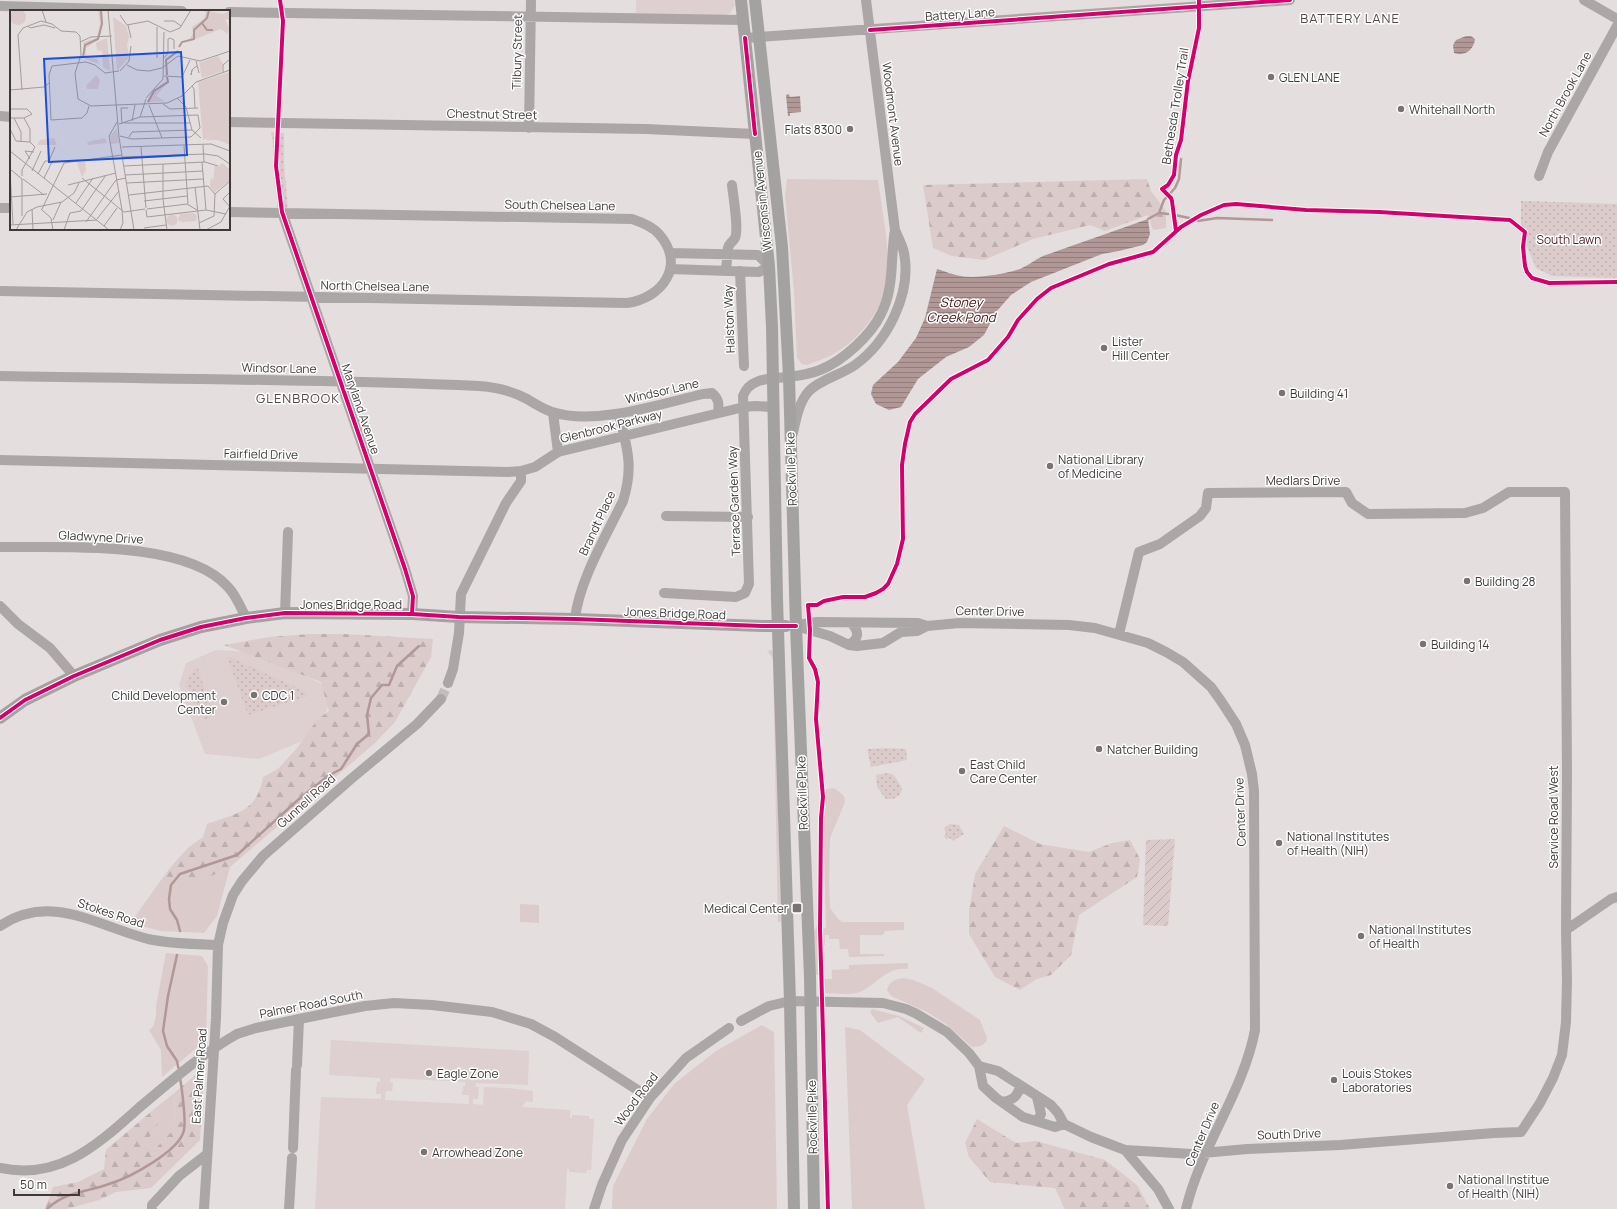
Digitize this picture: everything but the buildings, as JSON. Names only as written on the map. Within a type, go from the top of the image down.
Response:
[{"type":"main road","name":"Wisconsin Avenue","points":[[741,0],[769,266],[774,379]]},
{"type":"main road","name":"Wisconsin Avenue","points":[[755,0],[770,133],[782,265],[789,377]]},
{"type":"main road","points":[[755,134],[770,133]]},
{"type":"main road","points":[[769,266],[782,265]]},
{"type":"main road","name":"Rockville Pike","points":[[789,377],[796,626],[810,1000],[814,1209]]},
{"type":"main road","name":"Rockville Pike","points":[[774,379],[778,626],[790,1001],[794,1209]]},
{"type":"main road","name":"Jones Bridge Road","points":[[0,718],[25,700],[74,676],[160,640],[201,627],[246,618],[286,613],[575,618],[796,626]]},
{"type":"street","name":"Tilbury Street","points":[[529,128],[532,0]]},
{"type":"street","name":"Woodmont Avenue","points":[[790,444],[799,409],[809,391],[817,385],[846,371],[866,357],[886,332],[895,316],[901,299],[905,262],[904,252],[895,230],[866,0]]},
{"type":"street","name":"Battery Lane","points":[[745,38],[1290,0]]},
{"type":"street","points":[[1586,1],[1617,19]]},
{"type":"street","points":[[0,6],[152,10]]},
{"type":"street","points":[[230,12],[531,18],[743,20]]},
{"type":"street","name":"North Brook Lane","points":[[1539,176],[1548,152],[1617,26]]},
{"type":"street","points":[[0,116],[10,117]]},
{"type":"street","name":"Chestnut Street","points":[[230,122],[646,129],[755,134]]},
{"type":"street","points":[[726,271],[726,254],[729,245],[735,238],[736,227],[732,185]]},
{"type":"street","name":"South Chelsea Lane","points":[[230,212],[632,219],[645,224],[658,234],[670,253]]},
{"type":"street","name":"Maryland Avenue","points":[[282,212],[340,382],[372,470],[407,576],[413,600],[412,614]]},
{"type":"street","name":"Woodmont Avenue","points":[[774,379],[811,373],[833,364],[845,356],[871,330],[882,313],[890,290],[892,277],[892,250],[895,230]]},
{"type":"street","points":[[670,253],[758,255],[769,266],[759,272],[670,269]]},
{"type":"street","name":"North Chelsea Lane","points":[[0,291],[627,303],[638,301],[654,294],[665,281],[670,269],[670,253]]},
{"type":"street","name":"Halston Way","points":[[740,272],[744,366]]},
{"type":"street","name":"Windsor Lane","points":[[0,376],[340,382],[490,388],[506,391],[525,398],[553,413],[574,416],[619,414],[712,393],[717,397],[719,402],[718,412]]},
{"type":"street","points":[[744,407],[743,396],[746,389],[756,382],[774,379]]},
{"type":"street","name":"Glenbrook Parkway","points":[[521,471],[535,467],[558,452],[718,412],[755,406],[774,407]]},
{"type":"street","name":"Terrace Garden Way","points":[[664,593],[736,597],[745,593],[749,584],[744,407]]},
{"type":"street","points":[[553,413],[558,452]]},
{"type":"street","name":"Windsor Lane","points":[[619,414],[624,436]]},
{"type":"street","name":"Brandt Place","points":[[575,618],[576,607],[581,589],[623,501],[627,489],[630,466],[624,436]]},
{"type":"street","name":"Fairfield Drive","points":[[0,460],[372,470],[521,471]]},
{"type":"street","points":[[448,683],[453,669],[459,633],[459,617],[462,594],[506,503],[522,481],[521,471]]},
{"type":"street","name":"Medlars Drive","points":[[1119,634],[1139,552],[1160,544],[1200,516],[1206,508],[1208,493],[1346,492],[1352,503],[1368,514],[1465,513],[1483,508],[1509,492],[1565,492]]},
{"type":"street","name":"Service Road West","points":[[1521,1132],[1540,1103],[1553,1078],[1562,1055],[1566,1022],[1567,774],[1565,492]]},
{"type":"street","points":[[666,516],[748,517]]},
{"type":"street","points":[[286,613],[288,532]]},
{"type":"street","name":"Gladwyne Drive","points":[[0,547],[124,549],[163,555],[198,566],[217,577],[228,587],[246,618]]},
{"type":"street","points":[[0,606],[18,624],[50,648],[74,676]]},
{"type":"street","name":"Center Drive","points":[[796,626],[817,622],[918,623],[927,626]]},
{"type":"street","points":[[849,645],[855,641],[857,637],[856,630],[851,623]]},
{"type":"street","points":[[880,623],[885,631],[883,643]]},
{"type":"street","name":"Center Drive","points":[[796,626],[830,636],[849,645],[864,646],[883,643],[901,632],[917,631],[927,626],[954,624],[1070,625],[1094,628],[1148,643],[1166,652],[1194,671],[1210,687],[1236,724],[1245,745],[1252,774],[1254,791],[1255,1030],[1247,1064],[1206,1153],[1186,1209]]},
{"type":"street","name":"Gunnell Road","points":[[218,945],[223,923],[233,895],[242,881],[263,856],[350,779],[417,724],[441,699]]},
{"type":"street","points":[[1566,930],[1611,899],[1617,897]]},
{"type":"street","name":"Stokes Road","points":[[0,926],[25,915],[37,912],[59,911],[162,942],[218,945]]},
{"type":"street","name":"East Palmer Road","points":[[204,1209],[206,1155],[216,1018],[218,945]]},
{"type":"street","name":"South Drive","points":[[790,1001],[810,1000],[883,1002],[906,1009],[947,1032],[969,1053],[979,1066],[983,1086],[1023,1117],[1055,1127],[1064,1124],[1091,1137],[1125,1150],[1192,1154],[1247,1149],[1340,1145],[1521,1132]]},
{"type":"street","points":[[741,1021],[769,1006],[790,1001]]},
{"type":"street","name":"Palmer Road South","points":[[0,1168],[27,1170],[60,1164],[90,1150],[141,1106],[215,1047],[237,1034],[256,1028],[365,1006],[394,1003],[432,1005],[492,1012],[531,1024],[555,1037],[650,1098]]},
{"type":"street","points":[[290,1209],[299,1019]]},
{"type":"street","name":"Wood Road","points":[[594,1209],[602,1185],[622,1140],[650,1098],[686,1058],[729,1028]]},
{"type":"street","points":[[979,1066],[998,1071],[1020,1087],[1051,1105],[1058,1113],[1064,1124]]},
{"type":"street","points":[[1002,1102],[1012,1100],[1018,1095],[1020,1087]]},
{"type":"street","points":[[1037,1097],[1041,1114],[1037,1121]]},
{"type":"street","points":[[1125,1150],[1158,1189],[1169,1209]]},
{"type":"street","points":[[152,1209],[152,1205],[179,1176],[206,1155]]},
{"type":"shaded area","points":[[636,0],[734,0],[735,5],[730,13],[726,15],[636,15]]},
{"type":"shaded area","name":"CDC 1","points":[[216,650],[254,652],[322,684],[328,706],[317,735],[259,759],[205,754],[179,685],[186,663]]},
{"type":"shaded area","name":"Arrowhead Zone","points":[[331,1040],[529,1051],[528,1085],[476,1083],[475,1087],[479,1087],[478,1099],[473,1099],[473,1104],[483,1105],[484,1087],[508,1088],[533,1091],[533,1102],[526,1101],[522,1107],[570,1110],[570,1118],[572,1118],[572,1115],[589,1116],[589,1119],[594,1119],[591,1170],[587,1170],[586,1173],[569,1172],[569,1169],[567,1169],[565,1209],[315,1209],[321,1097],[381,1099],[381,1094],[376,1094],[377,1082],[380,1082],[380,1078],[329,1075]],"holes":[[[391,1078],[465,1082],[462,1095],[469,1095],[469,1104],[385,1100],[386,1091],[392,1091],[393,1083],[390,1082]]]},
{"type":"green space","points":[[271,132],[284,133],[284,163],[288,211],[278,211]]},
{"type":"green space","points":[[787,179],[878,180],[886,239],[888,274],[886,286],[883,297],[871,320],[845,347],[829,356],[807,365],[802,364],[797,358],[794,292],[785,195]]},
{"type":"green space","points":[[1147,179],[1151,191],[1166,211],[1166,228],[1153,230],[1148,215],[1105,231],[1090,225],[1033,239],[984,260],[952,256],[933,248],[923,185]]},
{"type":"green space","name":"South Lawn","points":[[1521,201],[1617,204],[1617,278],[1552,276],[1536,268],[1521,232]]},
{"type":"green space","points":[[310,634],[344,634],[433,639],[431,657],[395,722],[375,743],[230,867],[203,880],[161,880],[189,847],[203,837],[207,824],[236,814],[250,805],[256,798],[263,777],[278,769],[297,748],[317,720],[329,711],[321,682],[224,645],[269,637]]},
{"type":"green space","points":[[772,650],[774,656],[781,921],[778,923],[773,661],[772,657],[767,651]]},
{"type":"green space","points":[[227,656],[304,691],[307,696],[248,715]]},
{"type":"green space","points":[[197,667],[214,716],[205,719],[195,709],[186,684],[194,669]]},
{"type":"green space","points":[[867,749],[906,749],[907,760],[871,767]]},
{"type":"green space","points":[[888,773],[894,775],[902,788],[900,795],[893,799],[886,799],[877,787],[876,775]]},
{"type":"green space","points":[[832,788],[836,789],[844,796],[845,802],[830,838],[830,908],[839,920],[843,922],[904,922],[904,930],[885,931],[883,935],[860,935],[860,954],[884,954],[884,956],[849,957],[848,949],[840,949],[839,939],[829,939],[829,935],[825,935],[825,945],[823,945],[822,929],[826,928],[823,816],[826,808],[825,790]]},
{"type":"green space","points":[[950,824],[959,825],[964,834],[953,841],[950,838],[946,839],[944,836],[946,834],[944,828]]},
{"type":"green space","points":[[1004,826],[1040,844],[1089,852],[1112,843],[1130,840],[1140,859],[1137,877],[1079,915],[1071,955],[1051,975],[1037,979],[1020,990],[995,977],[969,934],[969,911],[975,874]]},
{"type":"green space","points":[[1175,839],[1168,926],[1143,925],[1146,840]]},
{"type":"green space","points":[[230,867],[217,916],[204,933],[161,931],[141,926],[134,918],[161,880],[203,880]]},
{"type":"green space","points":[[520,904],[539,905],[539,923],[520,922]]},
{"type":"green space","points":[[818,922],[819,975],[815,975],[814,933]]},
{"type":"green space","points":[[166,953],[202,956],[208,966],[206,1040],[162,1077],[161,1050],[149,1030],[153,1027],[156,1016],[156,1006]]},
{"type":"green space","points":[[908,963],[908,969],[894,970],[858,993],[825,993],[824,979],[832,979],[832,970],[849,969],[849,965]]},
{"type":"green space","points":[[904,978],[932,988],[980,1020],[987,1038],[986,1042],[981,1046],[972,1047],[946,1024],[927,1012],[891,996],[887,990],[891,982]]},
{"type":"green space","points":[[872,1009],[899,1016],[924,1028],[921,1033],[898,1017],[878,1023],[870,1012]]},
{"type":"green space","points":[[762,1025],[774,1032],[777,1209],[612,1209],[613,1186],[647,1119],[674,1084],[716,1051]]},
{"type":"green space","points":[[845,1027],[860,1030],[925,1079],[907,1105],[925,1209],[852,1209]]},
{"type":"green space","points":[[204,1068],[200,1140],[151,1188],[116,1192],[99,1200],[67,1209],[45,1209],[53,1187],[78,1182],[104,1169],[106,1150],[153,1110],[158,1124],[145,1144],[155,1149],[175,1128],[174,1093]]},
{"type":"green space","points":[[174,1093],[175,1128],[155,1149],[145,1144],[158,1124],[153,1110]]},
{"type":"green space","points":[[977,1119],[1016,1143],[1036,1141],[1105,1160],[1137,1185],[1150,1209],[1065,1209],[1055,1188],[990,1182],[969,1157],[965,1143]]},
{"type":"water","points":[[1466,36],[1471,36],[1475,39],[1471,49],[1468,52],[1461,54],[1454,53],[1453,45],[1456,40]]},
{"type":"water","points":[[789,94],[790,97],[800,96],[801,112],[790,113],[790,116],[788,116],[786,95]]},
{"type":"water","name":"Stoney Creek Pond","points":[[1148,219],[1150,234],[1147,242],[1143,245],[1102,254],[1031,282],[1011,295],[996,312],[984,335],[969,347],[946,357],[918,379],[901,407],[889,410],[876,404],[871,394],[873,385],[898,362],[916,338],[925,318],[937,269],[967,277],[1009,272],[1022,268],[1043,256]]},
{"type":"waterway","points":[[1148,219],[1159,213],[1164,200],[1175,188],[1179,179],[1181,159]]},
{"type":"waterway","points":[[1159,213],[1168,214]]},
{"type":"waterway","points":[[1175,215],[1189,218]]},
{"type":"waterway","points":[[1198,221],[1217,218],[1272,220]]},
{"type":"waterway","points":[[180,931],[177,920],[170,909],[169,899],[171,885],[180,874],[237,855],[299,799],[328,776],[341,769],[357,744],[369,734],[367,715],[371,698],[382,685],[389,685],[397,666],[419,646]]},
{"type":"waterway","points":[[177,955],[168,996],[163,1031],[167,1046],[177,1061],[179,1071]]},
{"type":"waterway","points":[[47,1209],[54,1203],[69,1195],[101,1187],[129,1176],[164,1155],[180,1138],[184,1130],[184,1104],[180,1078]]},
{"type":"tunnel","points":[[441,699],[448,683]]},
{"type":"cycle path","points":[[280,0],[283,21],[276,166],[282,212],[405,569],[413,596],[412,614]]},
{"type":"cycle path","points":[[870,30],[1290,0]]},
{"type":"cycle path","name":"Bethesda Trolley Trail","points":[[1176,231],[1172,201],[1162,189],[1168,185],[1174,175],[1176,155],[1181,140],[1188,81],[1199,28],[1199,1]]},
{"type":"cycle path","points":[[745,38],[755,134]]},
{"type":"cycle path","points":[[828,1209],[820,929],[821,818],[823,797],[816,719],[818,682],[815,669],[809,658],[810,630],[808,605],[817,605],[824,601],[843,597],[865,597],[876,593],[888,584],[897,564],[903,539],[902,465],[910,422],[915,414],[951,379],[988,360],[1008,337],[1018,320],[1037,299],[1051,288],[1109,264],[1153,252],[1181,227],[1201,215],[1224,205],[1236,204],[1306,210],[1379,212],[1510,220],[1525,232],[1523,247],[1525,266],[1527,272],[1532,278],[1549,283],[1617,282]]},
{"type":"cycle path","points":[[0,718],[25,700],[74,676],[160,640],[201,627],[246,618],[285,613],[412,614],[459,617],[796,626]]},
{"type":"place","name":"GLEN LANE","points":[[1271,77]]},
{"type":"place","name":"Whitehall North","points":[[1401,109]]},
{"type":"place","name":"Flats 8300","points":[[850,129]]},
{"type":"place","name":"Lister Hill Center","points":[[1104,348]]},
{"type":"place","name":"Building 41","points":[[1282,393]]},
{"type":"place","name":"National Library of Medicine","points":[[1050,466]]},
{"type":"place","name":"Building 28","points":[[1467,581]]},
{"type":"place","name":"Building 14","points":[[1423,644]]},
{"type":"place","name":"CDC 1","points":[[254,695]]},
{"type":"place","name":"Child Development Center","points":[[224,702]]},
{"type":"place","name":"Natcher Building","points":[[1099,749]]},
{"type":"place","name":"East Child Care Center","points":[[962,771]]},
{"type":"place","name":"National Institutes of Health (NIH)","points":[[1279,843]]},
{"type":"place","name":"Medical Center","points":[[797,908]]},
{"type":"place","name":"National Institutes of Health","points":[[1361,936]]},
{"type":"place","name":"Eagle Zone","points":[[429,1073]]},
{"type":"place","name":"Louis Stokes Laboratories","points":[[1334,1080]]},
{"type":"place","name":"Arrowhead Zone","points":[[424,1152]]},
{"type":"place","name":"National Institue of Health (NIH)","points":[[1450,1186]]},
{"type":"district","name":"BATTERY LANE","points":[[1350,18]]},
{"type":"district","name":"GLENBROOK","points":[[298,398]]}]
